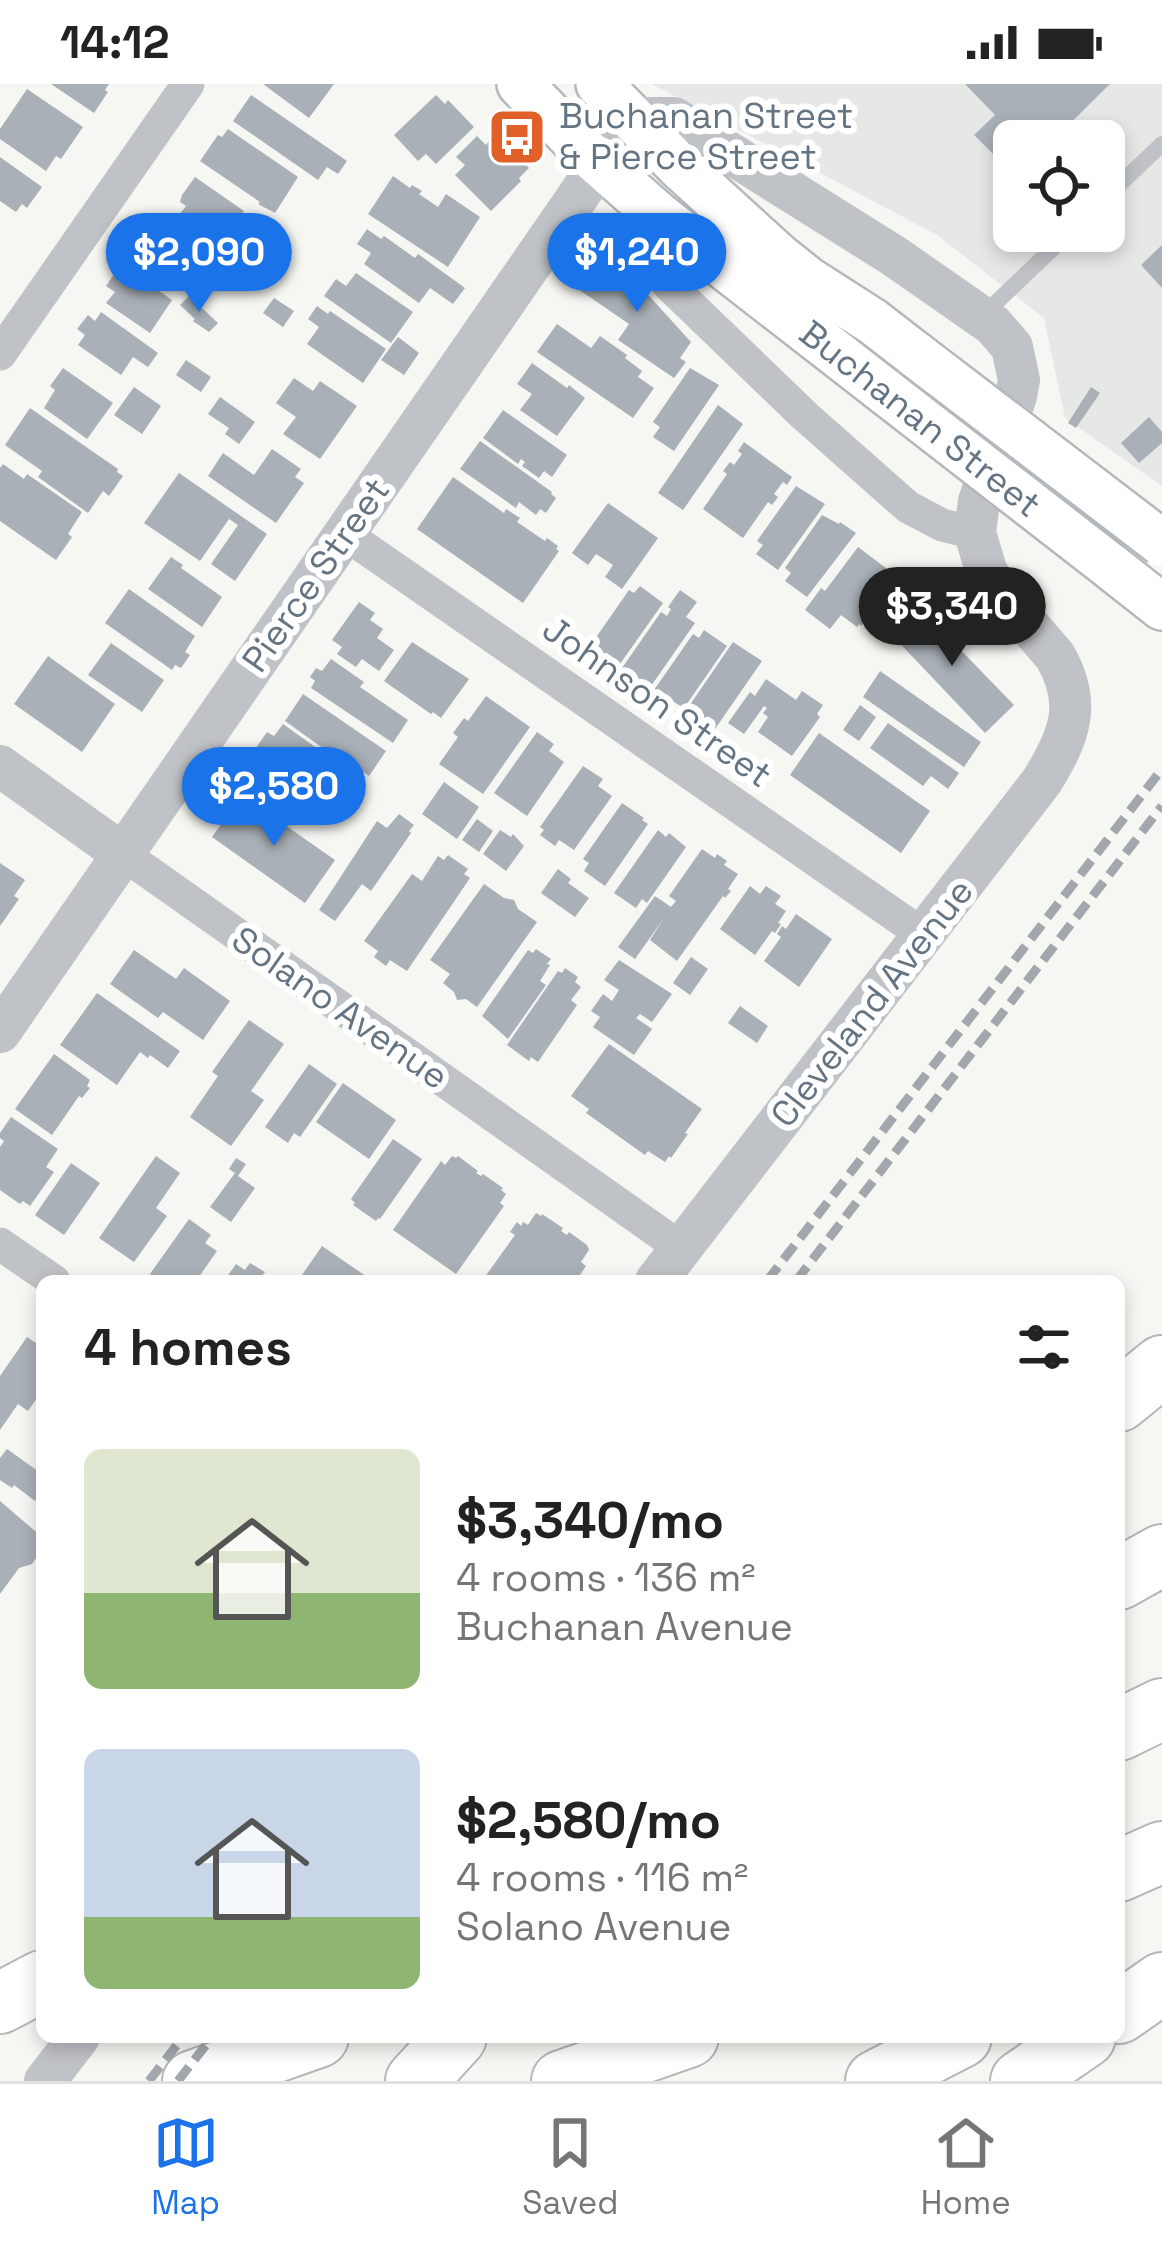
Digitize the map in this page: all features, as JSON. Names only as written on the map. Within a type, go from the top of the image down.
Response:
[{"type":"highway","points":[[1125,1364],[1162,1340]]},
{"type":"highway","points":[[1125,1396],[1162,1366]]},
{"type":"highway","points":[[1125,1576],[1162,1555]]},
{"type":"highway","points":[[1125,1727],[1162,1709]]},
{"type":"highway","points":[[1125,1868],[1162,1852]]},
{"type":"highway","points":[[1125,1959],[1162,1941]]},
{"type":"highway","points":[[1125,2009],[1162,1983]]},
{"type":"highway","points":[[0,2003],[36,1984]]},
{"type":"highway","points":[[193,2081],[302,2043]]},
{"type":"highway","points":[[318,2081],[351,2043]]},
{"type":"highway","points":[[416,2081],[451,2043]]},
{"type":"highway","points":[[562,2081],[671,2043]]},
{"type":"highway","points":[[876,2081],[949,2043]]},
{"type":"highway","points":[[1021,2081],[1076,2043]]},
{"type":"main road","name":"Buchanan Street","points":[[520,84],[600,164],[724,268],[1162,608]]},
{"type":"main road","name":"Buchanan Street","points":[[599,84],[700,187],[778,256],[872,321],[1162,543]]},
{"type":"street","points":[[0,354],[188,84]]},
{"type":"street","points":[[632,118],[674,118],[877,244],[1003,334],[1012,347],[1019,380],[980,501],[975,533],[942,525],[908,507],[668,284]]},
{"type":"street","name":"Pierce Street","points":[[0,1032],[632,118]]},
{"type":"street","name":"Cleveland Avenue","points":[[669,1265],[925,936],[1061,749],[1071,715],[1062,668],[994,585],[975,533]]},
{"type":"street","name":"Johnson Street","points":[[345,534],[925,936]]},
{"type":"street","name":"Solano Avenue","points":[[0,766],[669,1265]]},
{"type":"street","points":[[0,1244],[45,1275]]},
{"type":"street","points":[[45,2081],[74,2043]]},
{"type":"lane","points":[[1125,179],[1162,144]]},
{"type":"lane","points":[[982,316],[1049,252]]},
{"type":"shaded area","points":[[652,84],[1162,84],[1162,486],[1065,418],[1044,318],[937,235]]},
{"type":"building","points":[[51,84],[109,84],[94,113]]},
{"type":"building","points":[[263,84],[334,84],[309,118]]},
{"type":"building","points":[[965,84],[1110,84],[1073,120],[993,120],[993,154],[974,135],[995,115]]},
{"type":"building","points":[[27,89],[83,127],[61,159],[56,156],[46,171],[0,139],[0,129]]},
{"type":"building","points":[[251,95],[347,161],[338,174],[327,167],[318,180],[233,121]]},
{"type":"building","points":[[436,95],[445,104],[448,100],[474,127],[436,164],[426,154],[418,161],[394,135]]},
{"type":"building","points":[[228,129],[298,177],[275,213],[200,161]]},
{"type":"building","points":[[477,136],[505,157],[501,160],[505,165],[516,154],[529,168],[491,211],[455,175],[465,165],[456,157]]},
{"type":"building","points":[[0,157],[42,187],[27,208],[22,204],[16,212],[0,201]]},
{"type":"building","points":[[393,176],[422,191],[419,194],[438,207],[446,194],[480,217],[448,267],[368,214]]},
{"type":"building","points":[[195,177],[244,211],[219,248],[177,218],[186,206],[180,202],[182,195]]},
{"type":"building","points":[[367,229],[415,258],[418,254],[465,288],[453,304],[430,288],[419,303],[364,264],[371,253],[357,244]]},
{"type":"building","points":[[1162,245],[1162,288],[1141,265]]},
{"type":"building","points":[[612,255],[691,342],[680,358],[686,362],[674,378],[618,340],[629,324],[578,289],[600,257]]},
{"type":"building","points":[[129,270],[172,300],[150,333],[106,303],[115,292],[106,286],[115,273],[124,279]]},
{"type":"building","points":[[356,273],[413,312],[391,343],[324,296],[336,279],[346,286]]},
{"type":"building","points":[[189,296],[218,323],[209,332],[180,305]]},
{"type":"building","points":[[274,298],[294,311],[283,327],[263,313]]},
{"type":"building","points":[[317,306],[386,349],[363,383],[307,344],[319,327],[308,319]]},
{"type":"building","points":[[101,312],[158,353],[148,367],[133,357],[121,375],[78,345],[85,335],[77,329],[88,315],[95,321]]},
{"type":"building","points":[[557,324],[591,348],[600,336],[642,371],[638,377],[654,388],[633,418],[537,352]]},
{"type":"building","points":[[398,337],[419,353],[404,375],[381,360]]},
{"type":"building","points":[[186,360],[211,377],[201,392],[176,375]]},
{"type":"building","points":[[532,363],[585,398],[557,436],[520,410],[532,394],[517,384]]},
{"type":"building","points":[[63,368],[113,403],[87,439],[44,408],[55,390],[50,386]]},
{"type":"building","points":[[690,368],[719,385],[674,451],[653,437],[660,427],[653,422]]},
{"type":"building","points":[[294,378],[313,391],[320,381],[357,406],[320,459],[283,434],[296,417],[276,403]]},
{"type":"building","points":[[134,387],[161,406],[142,434],[114,415]]},
{"type":"building","points":[[1091,387],[1100,393],[1076,428],[1068,423]]},
{"type":"building","points":[[220,397],[255,422],[239,444],[225,434],[229,428],[208,414]]},
{"type":"building","points":[[718,405],[743,424],[683,510],[658,493]]},
{"type":"building","points":[[30,408],[123,476],[109,496],[103,491],[88,513],[38,477],[42,471],[5,445]]},
{"type":"building","points":[[503,410],[567,455],[552,477],[544,471],[539,478],[522,466],[521,459],[518,464],[483,438]]},
{"type":"building","points":[[1149,417],[1162,432],[1162,443],[1139,463],[1121,443]]},
{"type":"building","points":[[480,441],[552,492],[556,498],[546,513],[540,509],[536,515],[519,502],[516,508],[460,469]]},
{"type":"building","points":[[744,442],[792,477],[787,485],[783,482],[774,494],[778,497],[772,505],[768,502],[743,538],[703,509],[727,474],[723,471],[742,454],[738,451]]},
{"type":"building","points":[[272,449],[301,469],[295,477],[304,483],[276,523],[208,476],[223,453],[254,475]]},
{"type":"building","points":[[3,464],[24,479],[27,474],[82,512],[56,560],[0,521]]},
{"type":"building","points":[[179,473],[267,534],[235,581],[211,564],[238,525],[229,519],[200,561],[144,523]]},
{"type":"building","points":[[453,477],[558,546],[523,603],[417,529]]},
{"type":"building","points":[[796,486],[825,504],[778,570],[756,554],[763,545],[757,541]]},
{"type":"building","points":[[608,503],[658,538],[622,589],[605,577],[613,565],[596,554],[588,565],[572,553]]},
{"type":"building","points":[[822,515],[856,533],[807,597],[785,581],[791,573],[785,568]]},
{"type":"building","points":[[858,547],[898,577],[893,584],[904,591],[880,622],[870,614],[857,627],[841,615],[830,629],[805,610]]},
{"type":"building","points":[[171,557],[222,597],[202,627],[148,589]]},
{"type":"building","points":[[640,586],[663,603],[620,664],[590,646],[629,590],[634,593]]},
{"type":"building","points":[[129,589],[195,636],[181,668],[175,665],[172,670],[105,623]]},
{"type":"building","points":[[680,590],[697,602],[686,617],[695,623],[651,686],[622,668],[661,612],[667,616]]},
{"type":"building","points":[[359,602],[375,613],[370,620],[383,629],[377,638],[394,650],[379,671],[362,659],[356,667],[337,654],[342,647],[332,640]]},
{"type":"building","points":[[917,605],[1014,705],[985,733],[889,632]]},
{"type":"building","points":[[704,630],[727,646],[684,708],[654,690],[693,634],[699,638]]},
{"type":"building","points":[[412,642],[469,679],[441,718],[384,681]]},
{"type":"building","points":[[733,642],[762,661],[715,729],[685,712]]},
{"type":"building","points":[[111,643],[164,680],[142,712],[88,675]]},
{"type":"building","points":[[48,656],[115,704],[82,752],[14,704]]},
{"type":"building","points":[[331,659],[364,682],[360,687],[408,720],[393,743],[311,688],[315,681],[310,677],[316,668],[322,671]]},
{"type":"building","points":[[880,671],[981,742],[964,767],[863,697]]},
{"type":"building","points":[[766,679],[796,700],[802,691],[823,705],[817,714],[820,717],[792,756],[758,732],[768,717],[764,706],[744,734],[728,723],[750,692],[755,696]]},
{"type":"building","points":[[303,694],[386,751],[369,776],[347,760],[346,754],[341,761],[285,721]]},
{"type":"building","points":[[486,696],[530,727],[483,794],[439,764],[458,737],[453,733]]},
{"type":"building","points":[[860,705],[876,717],[859,741],[843,730]]},
{"type":"building","points":[[888,723],[959,773],[948,789],[931,776],[923,786],[870,748]]},
{"type":"building","points":[[283,724],[336,762],[300,813],[246,775],[255,763],[249,758],[267,732],[274,736]]},
{"type":"building","points":[[537,732],[554,744],[549,751],[564,762],[527,816],[494,793]]},
{"type":"building","points":[[819,733],[930,811],[901,853],[790,775]]},
{"type":"building","points":[[583,766],[603,779],[598,786],[612,796],[574,850],[559,840],[555,846],[540,835],[544,830],[540,827]]},
{"type":"building","points":[[444,782],[479,807],[457,839],[422,814]]},
{"type":"building","points":[[242,795],[335,860],[305,903],[212,837]]},
{"type":"building","points":[[622,803],[648,824],[605,886],[584,871],[589,863],[583,859]]},
{"type":"building","points":[[399,814],[414,825],[371,891],[362,884],[335,921],[319,910],[377,821],[387,828]]},
{"type":"building","points":[[477,819],[493,831],[479,852],[462,840]]},
{"type":"building","points":[[500,830],[513,834],[524,846],[506,871],[483,854]]},
{"type":"building","points":[[658,830],[686,847],[647,903],[642,899],[636,908],[614,893]]},
{"type":"building","points":[[702,849],[715,858],[717,854],[738,874],[731,891],[677,961],[650,940],[664,918],[635,959],[618,947],[655,896],[671,907],[676,901],[669,896]]},
{"type":"building","points":[[448,855],[468,869],[464,874],[470,878],[407,971],[390,960],[386,966],[374,957],[378,951],[364,941],[412,874],[422,881],[438,856],[444,860]]},
{"type":"building","points":[[0,863],[25,880],[14,896],[19,899],[0,926]]},
{"type":"building","points":[[558,869],[589,898],[575,917],[541,893]]},
{"type":"building","points":[[484,884],[514,900],[518,909],[537,922],[477,1007],[466,999],[457,1000],[443,983],[450,974],[430,960]]},
{"type":"building","points":[[750,886],[760,894],[766,886],[781,896],[775,904],[786,911],[775,933],[755,955],[720,929]]},
{"type":"building","points":[[796,914],[832,939],[799,987],[764,961],[781,937],[777,934],[782,926],[786,929]]},
{"type":"building","points":[[536,949],[551,959],[540,981],[546,985],[508,1039],[482,1016],[528,950]]},
{"type":"building","points":[[134,950],[176,979],[184,968],[230,1001],[203,1040],[163,1012],[158,1018],[110,984]]},
{"type":"building","points":[[691,957],[708,969],[690,995],[673,983]]},
{"type":"building","points":[[619,960],[672,994],[652,1022],[640,1014],[636,1018],[652,1029],[634,1055],[593,1027],[600,1017],[591,1011],[603,994],[612,1001],[619,990],[604,980]]},
{"type":"building","points":[[565,968],[578,977],[575,982],[581,987],[571,1000],[577,1005],[538,1062],[531,1057],[529,1061],[507,1045],[558,971]]},
{"type":"building","points":[[97,993],[180,1051],[168,1068],[140,1052],[117,1085],[60,1045]]},
{"type":"building","points":[[740,1006],[768,1026],[757,1043],[728,1023]]},
{"type":"building","points":[[249,1020],[284,1044],[251,1091],[264,1100],[231,1146],[190,1117],[218,1076],[212,1072]]},
{"type":"building","points":[[609,1044],[702,1109],[665,1162],[648,1151],[645,1155],[586,1113],[589,1109],[571,1096]]},
{"type":"building","points":[[54,1054],[90,1080],[90,1088],[52,1135],[15,1109]]},
{"type":"building","points":[[309,1064],[337,1084],[300,1137],[294,1133],[288,1143],[265,1127]]},
{"type":"building","points":[[343,1083],[396,1120],[369,1159],[316,1122]]},
{"type":"building","points":[[11,1117],[58,1149],[46,1167],[54,1172],[30,1206],[0,1190],[4,1141],[0,1133]]},
{"type":"building","points":[[393,1139],[422,1159],[376,1221],[351,1199]]},
{"type":"building","points":[[156,1156],[180,1173],[156,1208],[167,1216],[134,1262],[99,1238]]},
{"type":"building","points":[[452,1156],[506,1194],[500,1203],[504,1206],[456,1274],[393,1230],[441,1161],[445,1165]]},
{"type":"building","points":[[236,1158],[246,1164],[238,1176],[255,1188],[231,1222],[210,1207],[235,1173],[229,1169]]},
{"type":"building","points":[[71,1163],[100,1183],[64,1235],[35,1215]]},
{"type":"building","points":[[536,1213],[542,1214],[587,1245],[581,1262],[586,1266],[580,1275],[486,1275],[515,1235],[510,1232],[517,1222],[528,1225]]},
{"type":"building","points":[[189,1219],[211,1235],[205,1243],[217,1251],[200,1275],[150,1274]]},
{"type":"building","points":[[322,1246],[364,1275],[302,1275]]},
{"type":"building","points":[[250,1263],[265,1272],[228,1275],[236,1264],[245,1270]]},
{"type":"building","points":[[27,1337],[36,1343],[36,1400],[28,1411],[18,1404],[0,1430],[0,1376]]},
{"type":"building","points":[[7,1449],[36,1470],[35,1501],[0,1480],[0,1458]]},
{"type":"building","points":[[0,1501],[36,1532],[36,1558],[19,1568],[0,1594]]},
{"type":"railway","points":[[772,1275],[1162,769]]},
{"type":"railway","points":[[801,1275],[1162,806]]},
{"type":"railway","points":[[149,2081],[178,2043]]},
{"type":"railway","points":[[178,2081],[207,2043]]},
{"type":"place","name":"Buchanan Street & Pierce Street","points":[[517,137]]}]
